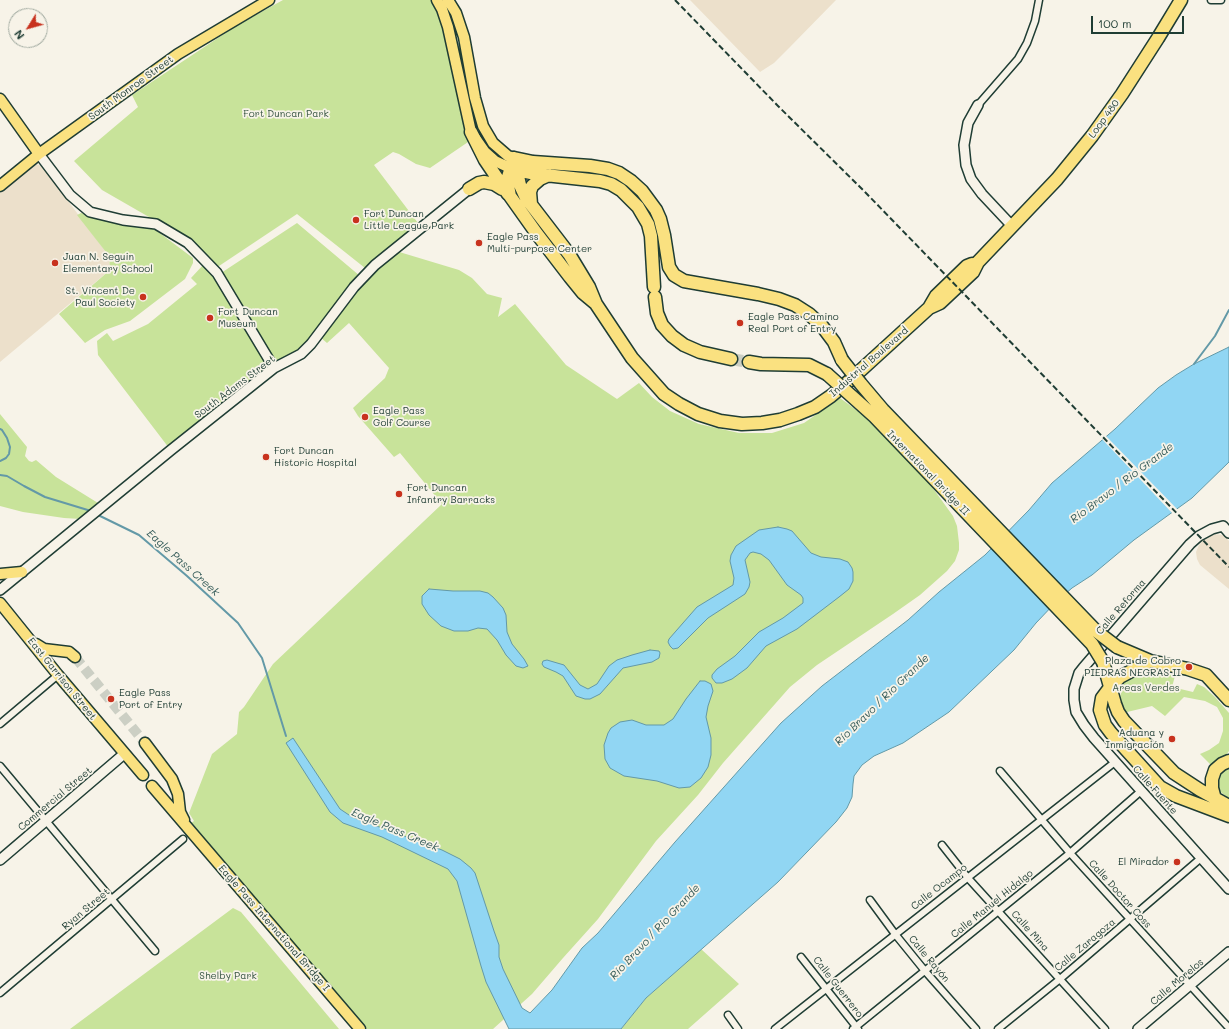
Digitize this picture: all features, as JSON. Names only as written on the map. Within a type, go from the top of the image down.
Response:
[{"type":"highway","name":"Loop 480","points":[[1012,226],[1057,179],[1092,136],[1122,94],[1181,0]]},
{"type":"highway","points":[[471,132],[481,152],[509,196]]},
{"type":"highway","points":[[469,189],[480,176],[482,171],[481,152]]},
{"type":"highway","points":[[514,166],[533,162],[590,166],[620,173],[642,192],[656,210],[645,216]]},
{"type":"highway","points":[[514,166],[549,175],[600,181],[611,184],[621,190],[645,216],[648,224],[651,236],[657,313],[662,325],[672,336],[700,352],[732,359]]},
{"type":"highway","name":"Industrial Boulevard","points":[[514,166],[508,176],[509,196],[570,278],[583,293],[596,304]]},
{"type":"highway","name":"Industrial Boulevard","points":[[514,166],[526,198],[569,254],[589,286],[596,304],[632,358],[664,394],[679,404],[698,414],[720,421],[742,424],[780,420],[815,406],[849,381],[929,308],[936,296],[967,266],[978,262],[1012,226]]},
{"type":"highway","points":[[532,207],[530,192],[532,186],[540,179],[549,175]]},
{"type":"highway","points":[[469,189],[479,183],[489,182],[499,186],[509,196]]},
{"type":"highway","name":"International Bridge II","points":[[656,210],[664,235],[669,267],[674,275],[684,281],[780,299],[795,305],[809,314],[822,326],[834,342],[842,360],[883,410],[1030,571]]},
{"type":"highway","name":"International Bridge II","points":[[749,362],[761,364],[809,365],[827,374],[875,417],[1030,571]]},
{"type":"highway","points":[[1030,571],[1096,631],[1117,647],[1150,661],[1188,669],[1206,676],[1229,700]]},
{"type":"highway","points":[[1030,571],[1092,644],[1103,662],[1118,712],[1124,722],[1174,773],[1215,799],[1229,806]]},
{"type":"highway","points":[[1150,661],[1120,677],[1102,698],[1100,710],[1105,725],[1160,787],[1167,792],[1229,816]]},
{"type":"highway","points":[[1215,799],[1212,788],[1212,779],[1215,770],[1222,764],[1229,761]]},
{"type":"main road","name":"South Monroe Street","points":[[0,186],[39,154],[178,54],[269,0]]},
{"type":"main road","points":[[437,0],[444,14],[448,27],[471,132],[485,152],[494,161],[514,166]]},
{"type":"main road","points":[[448,0],[460,24],[464,37],[475,98],[483,126],[493,143],[508,156],[514,166]]},
{"type":"main road","points":[[0,99],[39,154]]},
{"type":"main road","points":[[0,574],[22,572]]},
{"type":"main road","name":"East Garrison Street","points":[[0,603],[58,675],[143,775]]},
{"type":"main road","points":[[31,640],[44,649],[69,652],[75,657]]},
{"type":"main road","points":[[145,743],[172,779],[177,789],[180,812],[186,826]]},
{"type":"main road","name":"Eagle Pass International Bridge I","points":[[152,786],[360,1029]]},
{"type":"street","points":[[1012,226],[982,194],[971,179],[966,164],[964,145],[968,123],[978,105],[1018,59],[1027,43],[1035,21],[1039,0]]},
{"type":"street","points":[[1211,0],[1221,0]]},
{"type":"street","points":[[39,154],[70,195],[90,212],[123,220],[156,224],[188,243],[217,273],[274,368]]},
{"type":"street","name":"South Adams Street","points":[[0,590],[274,368],[301,354],[311,344],[354,288],[375,265],[469,189]]},
{"type":"street","name":"Calle Reforma","points":[[1074,700],[1074,689],[1079,673],[1182,554],[1199,536],[1212,529],[1227,527]]},
{"type":"street","points":[[0,724],[58,675]]},
{"type":"street","name":"Calle Fuente","points":[[1074,700],[1076,712],[1115,762],[1229,889]]},
{"type":"street","name":"Commercial Street","points":[[0,860],[124,754]]},
{"type":"street","name":"Calle Ocampo","points":[[775,1029],[1115,762]]},
{"type":"street","points":[[0,766],[155,952]]},
{"type":"street","name":"Calle Doctor Coss","points":[[1000,771],[1040,820],[1229,1028]]},
{"type":"street","name":"Calle Manuel Hidalgo","points":[[856,1028],[1070,853],[1141,791]]},
{"type":"street","name":"Ryan Street","points":[[0,994],[183,839]]},
{"type":"street","name":"Calle Mina","points":[[942,845],[968,878],[1105,1029]]},
{"type":"street","name":"Calle Zaragoza","points":[[998,1029],[1060,979],[1201,858]]},
{"type":"street","name":"Calle Rayón","points":[[870,900],[925,971],[976,1029]]},
{"type":"street","name":"Calle Morelos","points":[[1138,1029],[1191,986],[1229,952]]},
{"type":"street","name":"Calle Guerrero","points":[[802,957],[856,1028]]},
{"type":"street","points":[[728,1015],[738,1029]]},
{"type":"shaded area","points":[[690,0],[836,0],[774,63],[760,72]]},
{"type":"shaded area","name":"Juan N. Seguin Elementary School","points":[[36,164],[42,166],[109,256],[110,270],[0,362],[0,193]]},
{"type":"shaded area","points":[[1214,534],[1224,535],[1229,541],[1229,589],[1200,565],[1197,559],[1196,552],[1199,545],[1204,539]]},
{"type":"green space","name":"Fort Duncan Park","points":[[283,0],[431,0],[442,22],[471,140],[430,168],[416,164],[393,152],[374,165],[418,223],[365,268],[297,214],[216,268],[189,240],[102,190],[74,161],[138,107],[132,95],[236,26]]},
{"type":"green space","points":[[81,213],[125,224],[153,228],[193,258],[193,263],[185,279],[130,321],[105,330],[85,343],[59,314],[110,270],[109,256],[77,215]]},
{"type":"green space","points":[[297,223],[360,276],[303,348],[276,362],[264,351],[218,275]]},
{"type":"green space","name":"Eagle Pass Golf Course","points":[[396,251],[459,270],[472,278],[487,294],[502,298],[498,317],[515,304],[566,365],[617,399],[639,383],[652,397],[670,411],[699,424],[739,433],[772,433],[804,423],[840,398],[870,420],[927,480],[953,516],[957,526],[959,550],[955,561],[947,571],[920,595],[817,665],[790,687],[723,763],[698,795],[656,841],[598,919],[532,994],[493,1029],[367,1029],[191,823],[194,821],[189,813],[212,754],[237,734],[239,712],[273,664],[442,504],[400,453],[394,457],[358,416],[353,408],[385,378],[389,368],[349,323],[327,343],[320,337],[362,283]]},
{"type":"green space","points":[[204,264],[229,300],[271,368],[169,448],[98,355],[97,341],[107,333],[113,341],[148,324],[197,284],[191,278]]},
{"type":"green space","points":[[0,414],[27,447],[25,456],[29,461],[32,462],[36,460],[56,477],[98,503],[81,519],[23,512],[0,506]]},
{"type":"green space","name":"Areas Verdes","points":[[1147,669],[1175,676],[1172,687],[1193,692],[1197,684],[1204,687],[1229,713],[1229,751],[1223,759],[1211,765],[1200,754],[1219,743],[1223,731],[1223,718],[1217,707],[1205,701],[1184,697],[1165,716],[1152,706],[1123,713],[1121,711],[1120,697],[1124,681]]},
{"type":"green space","points":[[1229,767],[1228,798],[1217,789],[1217,776],[1221,771]]},
{"type":"green space","name":"Shelby Park","points":[[233,908],[241,912],[339,1029],[70,1029]]},
{"type":"green space","points":[[701,949],[739,984],[688,1029],[621,1029],[646,998]]},
{"type":"water","name":"Río Bravo / Rio Grande","points":[[1229,347],[1229,462],[1192,498],[1134,540],[1092,575],[1072,588],[1056,602],[1036,623],[1014,650],[949,712],[903,743],[874,756],[862,765],[854,776],[852,797],[847,808],[836,822],[778,882],[646,998],[621,1029],[509,1029],[486,982],[457,881],[448,869],[382,837],[343,823],[330,812],[286,743],[293,738],[340,809],[352,817],[442,850],[460,859],[471,868],[475,873],[499,945],[499,957],[503,969],[522,1008],[530,1013],[552,990],[582,948],[598,933],[675,842],[781,723],[822,686],[908,620],[939,592],[985,555],[1029,510],[1052,483],[1115,429],[1158,388],[1194,364]]},
{"type":"water","points":[[778,527],[792,531],[811,553],[821,557],[840,559],[848,562],[852,568],[853,581],[849,589],[797,629],[766,646],[747,668],[732,679],[722,683],[716,683],[712,678],[712,675],[717,669],[735,656],[759,632],[783,618],[803,603],[803,598],[801,595],[787,585],[769,560],[761,554],[753,552],[750,553],[745,560],[750,582],[745,594],[708,618],[678,648],[673,649],[670,646],[668,642],[669,639],[697,607],[733,585],[734,578],[730,561],[731,555],[736,546],[759,530]]},
{"type":"water","points":[[429,589],[480,591],[488,593],[503,608],[506,615],[507,632],[512,644],[528,666],[523,668],[516,666],[487,629],[478,628],[468,631],[454,631],[441,626],[429,615],[422,604],[422,596]]},
{"type":"water","points":[[650,650],[659,651],[659,658],[652,662],[623,668],[600,694],[590,699],[576,696],[563,676],[544,667],[542,664],[543,661],[547,660],[564,665],[580,685],[588,689],[597,684],[609,666],[617,660]]},
{"type":"water","points":[[700,681],[705,681],[711,684],[713,691],[706,717],[711,738],[711,755],[708,767],[701,778],[690,787],[679,788],[657,781],[624,776],[610,768],[605,759],[604,745],[611,728],[620,722],[632,720],[646,725],[664,725],[673,719]]},
{"type":"pier","points":[[1105,435],[1178,510],[1173,514],[1101,438]]},
{"type":"waterway","points":[[1194,364],[1215,336],[1229,310]]},
{"type":"waterway","name":"Eagle Pass Creek","points":[[0,429],[7,438],[10,447],[9,454],[6,458],[0,461]]},
{"type":"waterway","name":"Eagle Pass Creek","points":[[0,475],[7,476],[45,497],[91,511]]},
{"type":"waterway","name":"Eagle Pass Creek","points":[[96,514],[139,535],[187,576],[238,623],[262,658],[286,736]]},
{"type":"tunnel","points":[[731,359],[749,362]]},
{"type":"tunnel","points":[[75,657],[145,743]]},
{"type":"railway","points":[[675,0],[778,106],[865,192],[1229,567]]},
{"type":"place","name":"Fort Duncan Little League Park","points":[[356,220]]},
{"type":"place","name":"Eagle Pass Multi-purpose Center","points":[[479,243]]},
{"type":"place","name":"Juan N. Seguin Elementary School","points":[[55,263]]},
{"type":"place","name":"St. Vincent De Paul Society","points":[[143,297]]},
{"type":"place","name":"Fort Duncan Museum","points":[[210,318]]},
{"type":"place","name":"Eagle Pass Camino Real Port of Entry","points":[[740,323]]},
{"type":"place","name":"Eagle Pass Golf Course","points":[[365,417]]},
{"type":"place","name":"Fort Duncan Historic Hospital","points":[[266,457]]},
{"type":"place","name":"Fort Duncan Infantry Barracks","points":[[399,494]]},
{"type":"place","name":"Plaza de Cobro PIEDRAS NEGRAS II","points":[[1189,667]]},
{"type":"place","name":"Eagle Pass Port of Entry","points":[[111,699]]},
{"type":"place","name":"Aduana y Inmigración","points":[[1172,739]]},
{"type":"place","name":"El Mirador","points":[[1177,862]]}]
